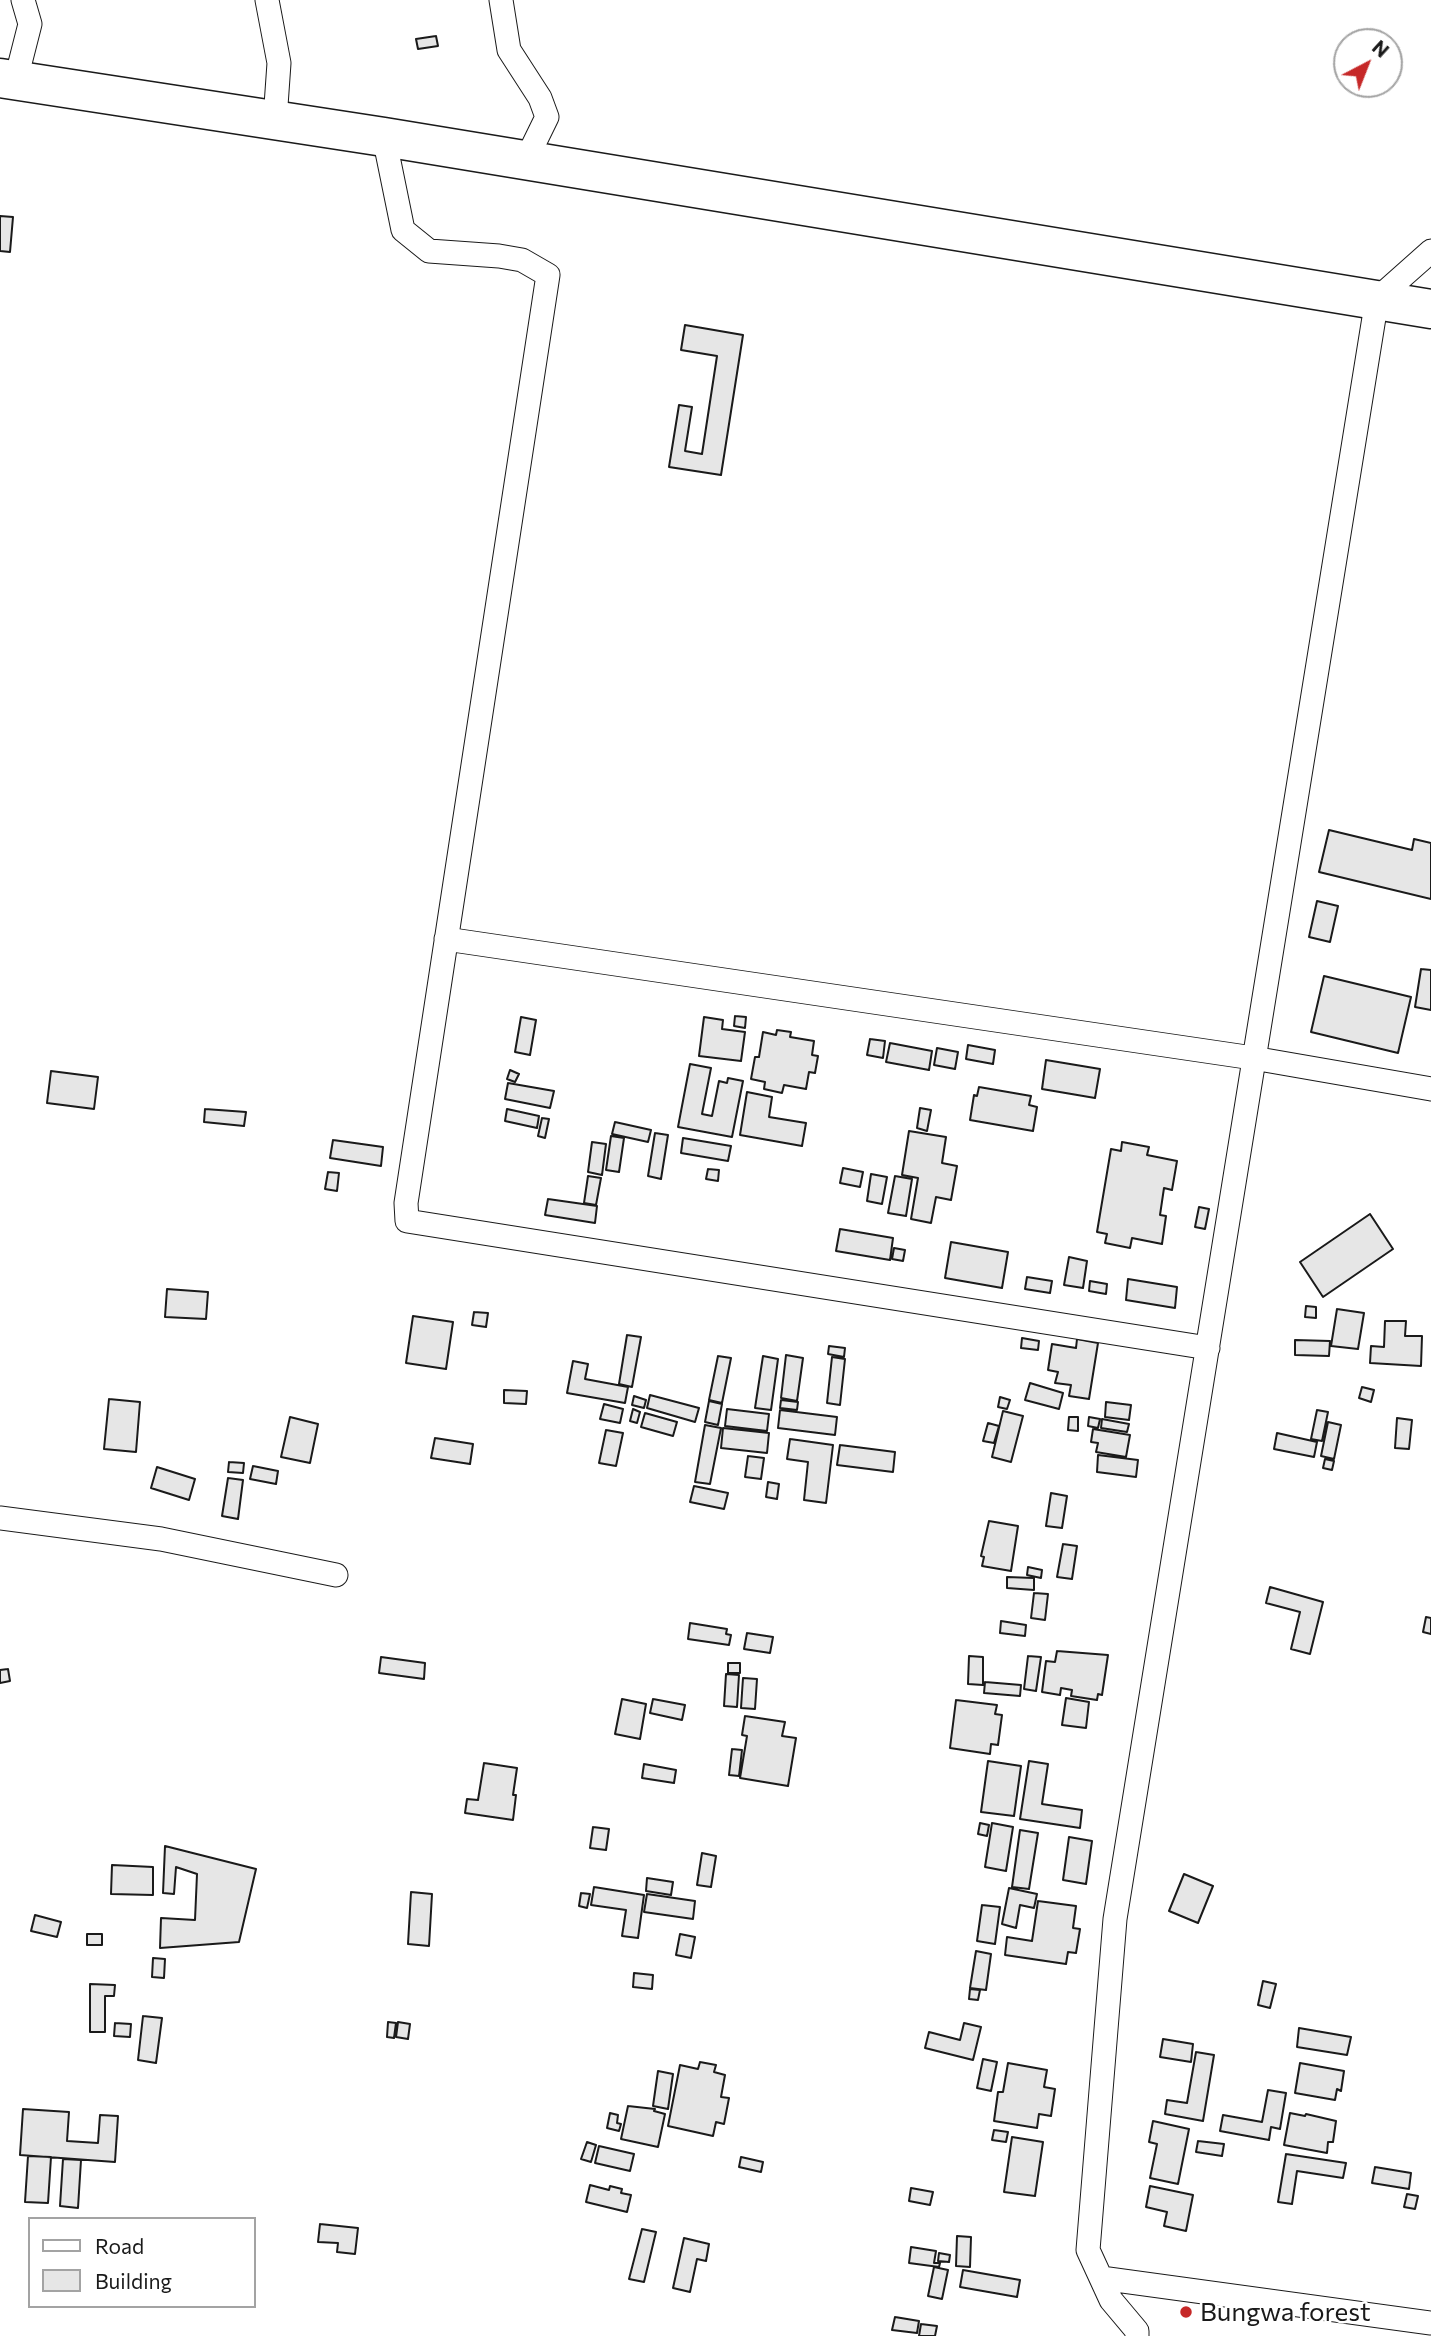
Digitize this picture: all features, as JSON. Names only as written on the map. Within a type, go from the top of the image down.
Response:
[{"type":"highway","points":[[8,78],[1431,309]]},
{"type":"street","points":[[8,78],[30,24],[23,0]]},
{"type":"street","points":[[267,0],[279,63],[275,120]]},
{"type":"street","points":[[500,0],[509,50],[540,98],[547,117],[526,160]]},
{"type":"street","points":[[384,137],[403,230],[429,251],[522,260],[548,275],[406,1203],[407,1221],[1208,1348]]},
{"type":"street","points":[[1137,2336],[1137,2331],[1111,2300],[1088,2250],[1115,1919],[1377,299],[1431,251]]},
{"type":"street","points":[[446,939],[1253,1058],[1431,1089]]},
{"type":"street","points":[[0,1518],[161,1539],[336,1575]]},
{"type":"street","points":[[1101,2278],[1431,2323]]},
{"type":"building","points":[[436,36],[438,46],[418,49],[416,39]]},
{"type":"building","points":[[0,216],[13,217],[10,252],[0,251]]},
{"type":"building","points":[[685,325],[743,335],[721,475],[669,467],[679,405],[692,407],[685,451],[702,454],[717,356],[681,350]]},
{"type":"building","points":[[1329,830],[1412,850],[1414,839],[1431,843],[1431,899],[1319,872]]},
{"type":"building","points":[[1317,901],[1338,906],[1330,942],[1309,937]]},
{"type":"building","points":[[1421,969],[1431,970],[1431,1010],[1415,1007]]},
{"type":"building","points":[[1324,976],[1411,997],[1398,1053],[1311,1032]]},
{"type":"building","points":[[735,1016],[746,1017],[745,1028],[734,1026]]},
{"type":"building","points":[[521,1017],[536,1020],[530,1055],[515,1052]]},
{"type":"building","points":[[704,1017],[723,1020],[722,1029],[745,1032],[741,1061],[699,1056]]},
{"type":"building","points":[[777,1030],[791,1032],[790,1037],[814,1041],[812,1055],[818,1056],[815,1073],[809,1072],[806,1089],[784,1085],[782,1093],[764,1089],[765,1082],[751,1079],[755,1057],[759,1057],[763,1032],[776,1035]]},
{"type":"building","points":[[870,1039],[885,1041],[883,1058],[867,1055]]},
{"type":"building","points":[[890,1043],[932,1051],[929,1070],[886,1062]]},
{"type":"building","points":[[968,1045],[995,1050],[993,1064],[966,1059]]},
{"type":"building","points":[[937,1048],[958,1052],[955,1069],[934,1065]]},
{"type":"building","points":[[1046,1060],[1100,1069],[1095,1098],[1042,1089]]},
{"type":"building","points":[[690,1064],[711,1068],[702,1114],[712,1116],[719,1081],[727,1083],[728,1078],[743,1081],[732,1137],[678,1127]]},
{"type":"building","points":[[510,1070],[519,1074],[515,1082],[507,1079]]},
{"type":"building","points":[[51,1071],[98,1077],[94,1109],[47,1103]]},
{"type":"building","points":[[508,1083],[554,1091],[550,1108],[505,1099]]},
{"type":"building","points":[[979,1087],[1031,1096],[1029,1105],[1037,1107],[1033,1131],[970,1120],[974,1095],[977,1096]]},
{"type":"building","points":[[747,1092],[772,1097],[769,1117],[806,1123],[802,1146],[740,1135]]},
{"type":"building","points":[[920,1108],[931,1110],[927,1131],[917,1128]]},
{"type":"building","points":[[205,1109],[246,1112],[244,1126],[204,1122]]},
{"type":"building","points":[[507,1109],[539,1116],[537,1128],[505,1121]]},
{"type":"building","points":[[542,1118],[549,1119],[545,1138],[538,1136]]},
{"type":"building","points":[[615,1122],[651,1130],[648,1142],[612,1134]]},
{"type":"building","points":[[909,1131],[946,1137],[942,1163],[957,1166],[951,1200],[936,1197],[931,1223],[911,1219],[918,1178],[902,1175]]},
{"type":"building","points":[[655,1133],[668,1135],[661,1179],[648,1176]]},
{"type":"building","points":[[611,1136],[624,1138],[619,1172],[606,1170]]},
{"type":"building","points":[[683,1138],[731,1146],[728,1161],[681,1153]]},
{"type":"building","points":[[333,1140],[383,1147],[381,1166],[330,1158]]},
{"type":"building","points":[[592,1142],[606,1144],[602,1175],[588,1172]]},
{"type":"building","points":[[1122,1142],[1149,1147],[1147,1155],[1177,1161],[1172,1190],[1164,1188],[1160,1215],[1166,1216],[1162,1244],[1132,1238],[1130,1248],[1105,1243],[1107,1234],[1097,1232],[1111,1149],[1121,1151]]},
{"type":"building","points":[[843,1168],[863,1172],[860,1187],[840,1183]]},
{"type":"building","points":[[708,1169],[719,1170],[718,1181],[706,1179]]},
{"type":"building","points":[[328,1172],[339,1173],[337,1191],[325,1189]]},
{"type":"building","points":[[871,1174],[887,1177],[882,1204],[867,1201]]},
{"type":"building","points":[[588,1176],[601,1178],[596,1205],[584,1203]]},
{"type":"building","points":[[895,1176],[912,1179],[906,1216],[888,1213]]},
{"type":"building","points":[[548,1199],[597,1206],[595,1223],[545,1215]]},
{"type":"building","points":[[1199,1207],[1209,1209],[1205,1229],[1195,1227]]},
{"type":"building","points":[[1370,1214],[1393,1249],[1323,1297],[1300,1262]]},
{"type":"building","points":[[840,1229],[893,1238],[890,1260],[836,1251]]},
{"type":"building","points":[[951,1242],[1008,1252],[1002,1288],[945,1278]]},
{"type":"building","points":[[894,1248],[905,1250],[903,1261],[892,1259]]},
{"type":"building","points":[[1069,1257],[1087,1261],[1083,1288],[1064,1285]]},
{"type":"building","points":[[1027,1277],[1052,1281],[1050,1293],[1025,1289]]},
{"type":"building","points":[[1128,1279],[1177,1287],[1175,1308],[1126,1300]]},
{"type":"building","points":[[1090,1281],[1107,1284],[1106,1294],[1089,1291]]},
{"type":"building","points":[[167,1289],[208,1292],[206,1319],[165,1317]]},
{"type":"building","points":[[1306,1306],[1316,1307],[1316,1318],[1305,1317]]},
{"type":"building","points":[[1337,1309],[1364,1313],[1358,1349],[1331,1346]]},
{"type":"building","points":[[474,1312],[488,1313],[486,1327],[472,1325]]},
{"type":"building","points":[[413,1316],[453,1322],[446,1369],[406,1363]]},
{"type":"building","points":[[1385,1321],[1406,1321],[1405,1336],[1422,1336],[1421,1366],[1370,1363],[1371,1346],[1384,1347]]},
{"type":"building","points":[[627,1335],[641,1337],[632,1387],[619,1384]]},
{"type":"building","points":[[1022,1338],[1039,1341],[1038,1350],[1021,1348]]},
{"type":"building","points":[[1077,1339],[1098,1343],[1089,1399],[1069,1396],[1071,1385],[1055,1383],[1058,1372],[1048,1370],[1052,1344],[1076,1348]]},
{"type":"building","points":[[1295,1340],[1330,1341],[1329,1356],[1295,1355]]},
{"type":"building","points":[[829,1346],[845,1348],[844,1357],[828,1354]]},
{"type":"building","points":[[786,1355],[803,1358],[797,1401],[781,1398]]},
{"type":"building","points":[[718,1356],[731,1358],[722,1403],[709,1400]]},
{"type":"building","points":[[763,1356],[778,1359],[771,1410],[755,1408]]},
{"type":"building","points":[[832,1357],[845,1359],[840,1405],[827,1403]]},
{"type":"building","points":[[573,1361],[588,1364],[585,1379],[628,1387],[625,1403],[567,1393]]},
{"type":"building","points":[[1030,1383],[1063,1393],[1059,1409],[1025,1400]]},
{"type":"building","points":[[1362,1387],[1374,1390],[1371,1402],[1359,1398]]},
{"type":"building","points":[[504,1390],[527,1391],[526,1404],[504,1403]]},
{"type":"building","points":[[650,1395],[699,1408],[695,1422],[647,1408]]},
{"type":"building","points":[[634,1396],[646,1400],[644,1408],[632,1405]]},
{"type":"building","points":[[1000,1397],[1010,1400],[1007,1409],[998,1407]]},
{"type":"building","points":[[109,1399],[140,1402],[136,1452],[104,1449]]},
{"type":"building","points":[[781,1400],[798,1402],[797,1410],[780,1408]]},
{"type":"building","points":[[709,1401],[722,1404],[718,1425],[705,1422]]},
{"type":"building","points":[[1106,1402],[1131,1405],[1129,1420],[1105,1417]]},
{"type":"building","points":[[604,1404],[623,1409],[620,1423],[600,1419]]},
{"type":"building","points":[[633,1409],[640,1412],[637,1423],[630,1421]]},
{"type":"building","points":[[727,1409],[769,1414],[767,1431],[725,1426]]},
{"type":"building","points":[[780,1410],[837,1417],[835,1435],[778,1428]]},
{"type":"building","points":[[1317,1410],[1328,1412],[1322,1441],[1311,1439]]},
{"type":"building","points":[[1003,1411],[1023,1416],[1011,1462],[992,1457]]},
{"type":"building","points":[[645,1413],[677,1422],[673,1436],[641,1427]]},
{"type":"building","points":[[290,1417],[318,1424],[310,1463],[281,1457]]},
{"type":"building","points":[[1069,1417],[1078,1417],[1078,1431],[1068,1430]]},
{"type":"building","points":[[1089,1417],[1100,1419],[1098,1428],[1088,1426]]},
{"type":"building","points":[[1397,1418],[1412,1420],[1409,1449],[1395,1448]]},
{"type":"building","points":[[1102,1419],[1129,1424],[1127,1432],[1101,1428]]},
{"type":"building","points":[[1328,1422],[1341,1425],[1334,1459],[1321,1456]]},
{"type":"building","points":[[988,1423],[999,1426],[994,1443],[983,1441]]},
{"type":"building","points":[[705,1425],[721,1428],[710,1484],[695,1482]]},
{"type":"building","points":[[723,1428],[769,1433],[767,1453],[721,1448]]},
{"type":"building","points":[[1093,1429],[1130,1435],[1126,1457],[1096,1452],[1098,1443],[1091,1442]]},
{"type":"building","points":[[606,1430],[623,1433],[616,1466],[599,1463]]},
{"type":"building","points":[[1277,1433],[1317,1442],[1314,1457],[1274,1449]]},
{"type":"building","points":[[435,1438],[473,1444],[470,1464],[431,1458]]},
{"type":"building","points":[[790,1439],[833,1445],[826,1503],[804,1500],[808,1462],[787,1459]]},
{"type":"building","points":[[840,1445],[895,1452],[893,1472],[837,1465]]},
{"type":"building","points":[[1098,1455],[1138,1460],[1136,1477],[1097,1472]]},
{"type":"building","points":[[748,1456],[764,1458],[761,1479],[745,1477]]},
{"type":"building","points":[[1325,1459],[1334,1461],[1332,1470],[1323,1468]]},
{"type":"building","points":[[229,1462],[244,1463],[243,1473],[228,1472]]},
{"type":"building","points":[[253,1466],[278,1471],[276,1484],[250,1479]]},
{"type":"building","points":[[157,1467],[195,1479],[189,1500],[151,1488]]},
{"type":"building","points":[[228,1478],[243,1480],[238,1519],[222,1516]]},
{"type":"building","points":[[768,1482],[779,1484],[777,1499],[766,1497]]},
{"type":"building","points":[[694,1486],[728,1493],[724,1509],[690,1502]]},
{"type":"building","points":[[1051,1493],[1067,1496],[1062,1528],[1046,1526]]},
{"type":"building","points":[[989,1521],[1018,1526],[1011,1571],[982,1566],[984,1557],[981,1556]]},
{"type":"building","points":[[1063,1544],[1077,1546],[1072,1579],[1057,1577]]},
{"type":"building","points":[[1028,1567],[1042,1570],[1041,1578],[1027,1575]]},
{"type":"building","points":[[1007,1577],[1034,1578],[1034,1590],[1007,1588]]},
{"type":"building","points":[[1270,1587],[1323,1602],[1310,1654],[1291,1649],[1300,1612],[1266,1603]]},
{"type":"building","points":[[1034,1593],[1048,1594],[1045,1620],[1031,1618]]},
{"type":"building","points":[[1426,1617],[1431,1618],[1431,1634],[1423,1632]]},
{"type":"building","points":[[1001,1621],[1026,1625],[1025,1636],[1000,1633]]},
{"type":"building","points":[[690,1623],[727,1629],[726,1634],[731,1635],[729,1645],[688,1639]]},
{"type":"building","points":[[747,1633],[773,1637],[770,1653],[744,1649]]},
{"type":"building","points":[[1057,1651],[1108,1655],[1102,1695],[1098,1694],[1097,1700],[1071,1696],[1072,1690],[1061,1688],[1060,1695],[1042,1692],[1046,1661],[1055,1662]]},
{"type":"building","points":[[969,1656],[983,1657],[983,1685],[968,1684]]},
{"type":"building","points":[[1028,1656],[1041,1657],[1036,1691],[1024,1689]]},
{"type":"building","points":[[381,1657],[425,1663],[424,1679],[379,1673]]},
{"type":"building","points":[[728,1663],[740,1663],[740,1673],[728,1673]]},
{"type":"building","points":[[8,1669],[10,1681],[0,1683],[0,1670]]},
{"type":"building","points":[[726,1674],[739,1675],[737,1707],[724,1706]]},
{"type":"building","points":[[743,1678],[757,1679],[755,1709],[741,1708]]},
{"type":"building","points":[[985,1682],[1021,1685],[1020,1696],[984,1693]]},
{"type":"building","points":[[1066,1698],[1089,1702],[1086,1728],[1062,1725]]},
{"type":"building","points":[[622,1699],[646,1704],[640,1739],[615,1734]]},
{"type":"building","points":[[653,1699],[685,1705],[682,1720],[650,1713]]},
{"type":"building","points":[[956,1700],[997,1705],[995,1714],[1002,1715],[998,1745],[991,1744],[990,1754],[950,1748]]},
{"type":"building","points":[[745,1716],[785,1722],[782,1736],[796,1738],[788,1786],[740,1778],[747,1736],[742,1735]]},
{"type":"building","points":[[732,1749],[742,1750],[739,1776],[729,1775]]},
{"type":"building","points":[[988,1761],[1021,1766],[1014,1816],[981,1812]]},
{"type":"building","points":[[1029,1761],[1048,1764],[1042,1804],[1082,1810],[1080,1828],[1020,1819]]},
{"type":"building","points":[[484,1763],[517,1768],[513,1820],[465,1813],[467,1799],[478,1800]]},
{"type":"building","points":[[644,1764],[676,1770],[674,1783],[642,1778]]},
{"type":"building","points":[[980,1823],[989,1825],[987,1836],[978,1834]]},
{"type":"building","points":[[992,1823],[1013,1827],[1006,1871],[985,1867]]},
{"type":"building","points":[[593,1827],[609,1829],[606,1850],[590,1848]]},
{"type":"building","points":[[1020,1830],[1038,1833],[1029,1889],[1012,1887]]},
{"type":"building","points":[[1069,1837],[1092,1841],[1086,1884],[1063,1880]]},
{"type":"building","points":[[165,1846],[256,1869],[239,1942],[160,1948],[161,1918],[195,1920],[197,1874],[176,1867],[174,1894],[163,1893]]},
{"type":"building","points":[[702,1853],[716,1856],[711,1887],[697,1885]]},
{"type":"building","points":[[112,1865],[153,1867],[153,1895],[111,1894]]},
{"type":"building","points":[[1184,1874],[1213,1886],[1198,1923],[1169,1911]]},
{"type":"building","points":[[647,1878],[673,1882],[671,1895],[646,1891]]},
{"type":"building","points":[[594,1887],[644,1895],[638,1938],[622,1936],[626,1910],[591,1905]]},
{"type":"building","points":[[1009,1888],[1037,1894],[1034,1908],[1020,1905],[1016,1928],[1002,1924]]},
{"type":"building","points":[[411,1892],[432,1894],[429,1946],[408,1944]]},
{"type":"building","points":[[581,1893],[590,1894],[587,1908],[579,1906]]},
{"type":"building","points":[[647,1894],[695,1901],[693,1919],[644,1912]]},
{"type":"building","points":[[1038,1901],[1076,1906],[1073,1928],[1080,1929],[1076,1953],[1068,1952],[1066,1964],[1005,1955],[1007,1937],[1032,1941]]},
{"type":"building","points":[[982,1905],[1000,1907],[995,1944],[977,1941]]},
{"type":"building","points":[[35,1915],[61,1922],[57,1937],[31,1931]]},
{"type":"building","points":[[87,1934],[102,1934],[102,1945],[87,1945]]},
{"type":"building","points":[[680,1934],[695,1937],[691,1958],[676,1955]]},
{"type":"building","points":[[976,1951],[991,1954],[986,1990],[970,1988]]},
{"type":"building","points":[[153,1958],[165,1959],[164,1978],[152,1977]]},
{"type":"building","points":[[634,1973],[653,1975],[652,1989],[633,1987]]},
{"type":"building","points":[[1263,1981],[1276,1984],[1270,2008],[1258,2005]]},
{"type":"building","points":[[90,1984],[115,1985],[114,1996],[105,1996],[105,2032],[90,2032]]},
{"type":"building","points":[[970,1989],[980,1990],[978,2000],[969,1999]]},
{"type":"building","points":[[143,2016],[162,2018],[156,2063],[138,2060]]},
{"type":"building","points":[[388,2022],[396,2023],[394,2038],[387,2037]]},
{"type":"building","points":[[398,2022],[410,2024],[408,2039],[396,2037]]},
{"type":"building","points":[[115,2023],[131,2024],[130,2037],[114,2036]]},
{"type":"building","points":[[964,2023],[981,2027],[973,2060],[925,2048],[929,2032],[960,2040]]},
{"type":"building","points":[[1299,2028],[1351,2037],[1347,2055],[1297,2047]]},
{"type":"building","points":[[1163,2039],[1193,2044],[1191,2062],[1160,2057]]},
{"type":"building","points":[[1196,2052],[1214,2055],[1203,2121],[1165,2114],[1167,2100],[1187,2103]]},
{"type":"building","points":[[983,2059],[997,2062],[991,2091],[977,2088]]},
{"type":"building","points":[[700,2062],[716,2065],[714,2072],[725,2075],[721,2097],[729,2098],[724,2124],[716,2122],[713,2136],[668,2126],[680,2065],[698,2069]]},
{"type":"building","points":[[1008,2063],[1047,2070],[1044,2087],[1055,2089],[1051,2116],[1039,2114],[1037,2128],[994,2121],[998,2092],[1003,2092]]},
{"type":"building","points":[[1300,2063],[1344,2071],[1341,2091],[1337,2089],[1335,2100],[1295,2093]]},
{"type":"building","points":[[658,2071],[673,2074],[668,2109],[653,2106]]},
{"type":"building","points":[[1268,2090],[1286,2093],[1280,2129],[1271,2127],[1269,2140],[1220,2131],[1223,2115],[1262,2122]]},
{"type":"building","points":[[628,2106],[655,2109],[654,2111],[665,2114],[658,2147],[621,2139]]},
{"type":"building","points":[[23,2109],[69,2112],[67,2141],[98,2143],[100,2115],[118,2116],[115,2162],[20,2155]]},
{"type":"building","points":[[610,2113],[618,2115],[617,2123],[621,2124],[619,2131],[607,2128]]},
{"type":"building","points":[[1290,2113],[1336,2121],[1333,2142],[1328,2142],[1327,2153],[1284,2145]]},
{"type":"building","points":[[1153,2121],[1189,2129],[1178,2184],[1150,2178],[1157,2144],[1149,2142]]},
{"type":"building","points":[[994,2130],[1008,2132],[1006,2142],[992,2140]]},
{"type":"building","points":[[1012,2137],[1043,2142],[1035,2196],[1004,2192]]},
{"type":"building","points":[[1198,2141],[1224,2144],[1222,2156],[1196,2152]]},
{"type":"building","points":[[587,2142],[596,2145],[591,2162],[581,2159]]},
{"type":"building","points":[[599,2146],[634,2154],[630,2171],[595,2163]]},
{"type":"building","points":[[1286,2154],[1346,2163],[1343,2178],[1297,2171],[1292,2204],[1278,2202]]},
{"type":"building","points":[[28,2156],[51,2157],[48,2203],[25,2202]]},
{"type":"building","points":[[741,2157],[763,2162],[761,2172],[739,2167]]},
{"type":"building","points":[[63,2159],[81,2160],[78,2208],[60,2206]]},
{"type":"building","points":[[1375,2167],[1411,2173],[1409,2189],[1372,2183]]},
{"type":"building","points":[[590,2185],[609,2190],[610,2186],[622,2189],[621,2193],[631,2195],[627,2212],[586,2202]]},
{"type":"building","points":[[1150,2186],[1193,2195],[1186,2231],[1164,2226],[1167,2212],[1146,2207]]},
{"type":"building","points":[[911,2188],[933,2192],[930,2205],[909,2201]]},
{"type":"building","points":[[1407,2194],[1418,2196],[1415,2209],[1404,2207]]},
{"type":"building","points":[[320,2224],[358,2228],[355,2254],[337,2252],[338,2243],[318,2242]]},
{"type":"building","points":[[642,2229],[656,2232],[644,2282],[629,2279]]},
{"type":"building","points":[[957,2236],[971,2237],[970,2267],[956,2266]]},
{"type":"building","points":[[684,2238],[709,2244],[706,2261],[697,2259],[690,2292],[673,2288]]},
{"type":"building","points":[[911,2247],[936,2251],[934,2263],[940,2263],[939,2267],[909,2263]]},
{"type":"building","points":[[939,2253],[950,2255],[949,2262],[938,2261]]},
{"type":"building","points":[[934,2267],[948,2270],[942,2299],[928,2296]]},
{"type":"building","points":[[963,2270],[1020,2280],[1017,2297],[960,2287]]},
{"type":"building","points":[[895,2317],[919,2321],[917,2333],[892,2330]]},
{"type":"building","points":[[921,2324],[937,2326],[935,2336],[919,2336]]},
{"type":"place","name":"Bungwa forest","points":[[1186,2312]]}]
